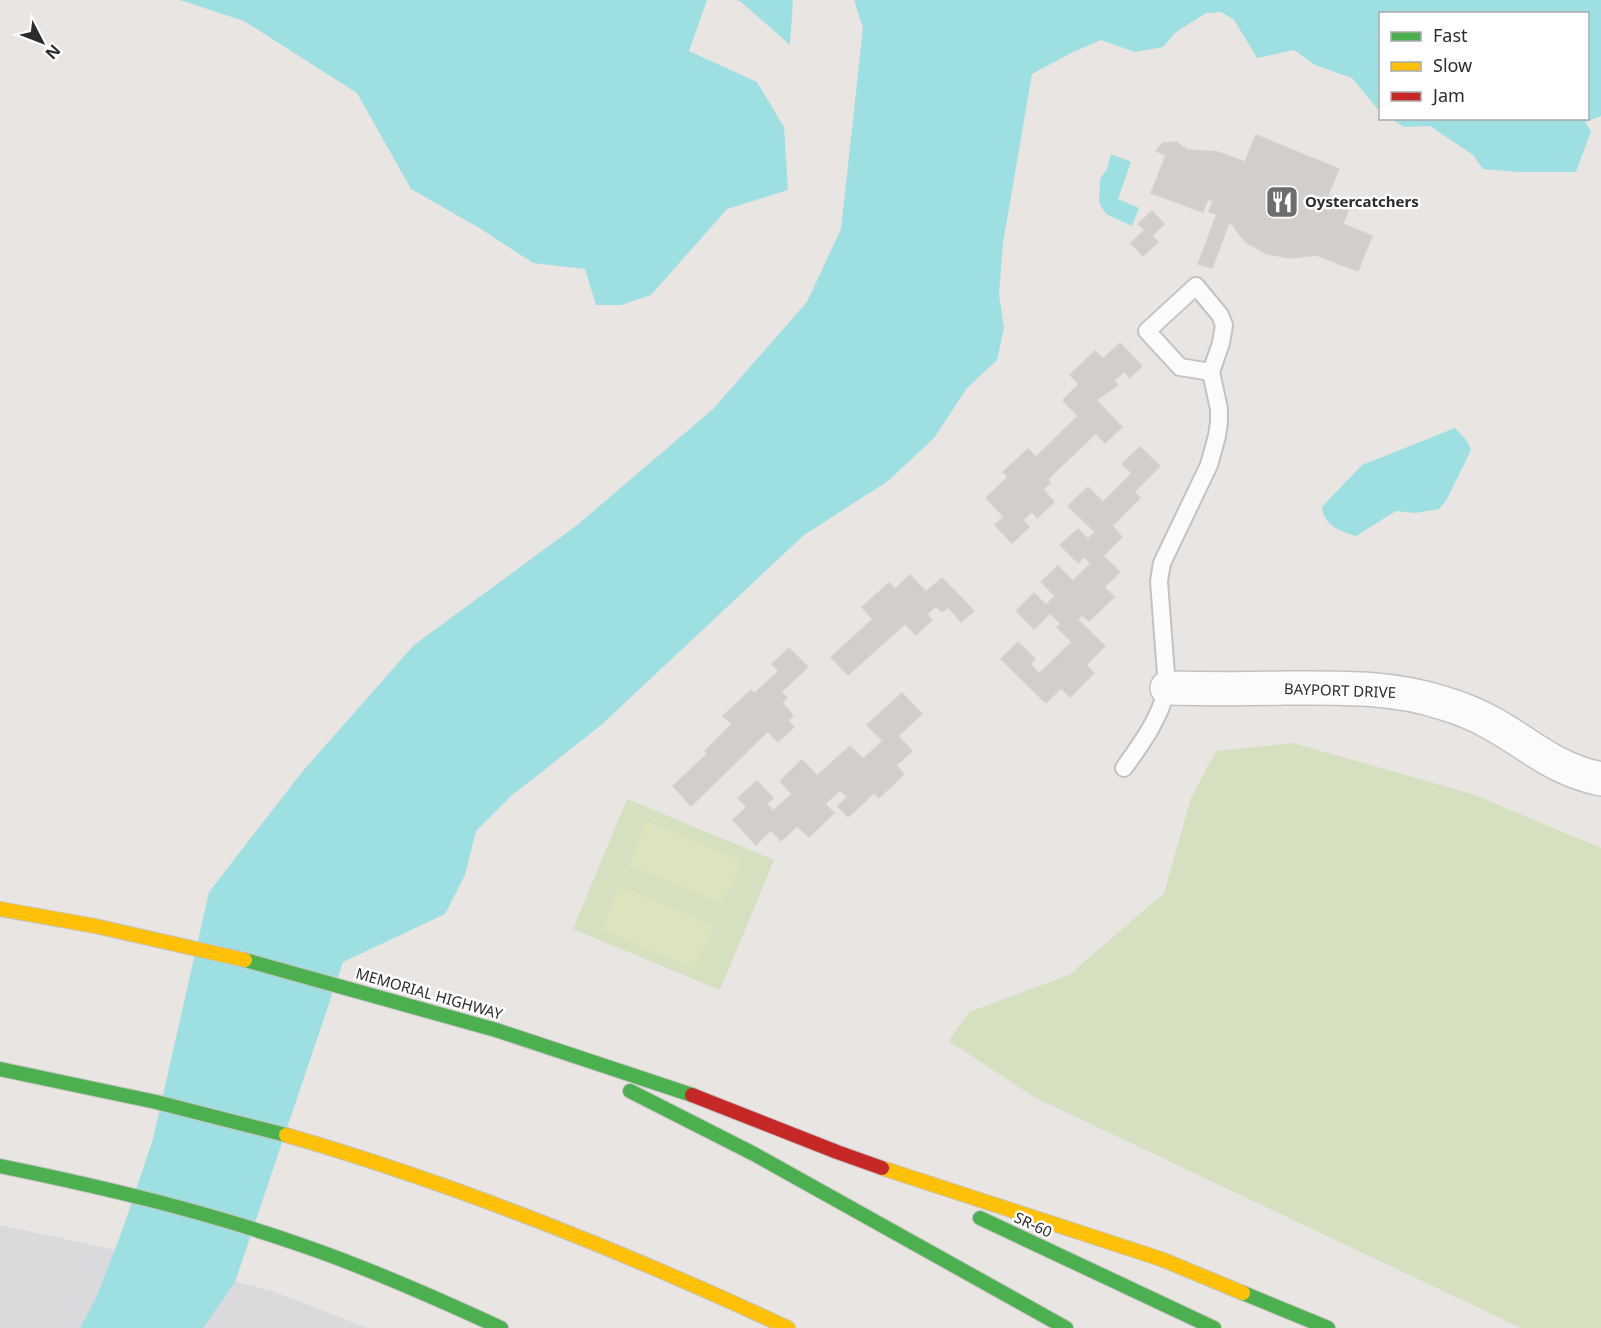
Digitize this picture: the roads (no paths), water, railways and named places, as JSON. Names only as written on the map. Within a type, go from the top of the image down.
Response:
[{"type":"highway","name":"MEMORIAL HIGHWAY","points":[[0,909],[95,926],[259,963],[496,1030],[688,1093],[837,1152]]},
{"type":"highway","points":[[496,1030],[618,1085],[754,1154],[1066,1328]]},
{"type":"highway","points":[[0,1069],[99,1088],[312,1142],[495,1203],[788,1328]]},
{"type":"highway","points":[[837,1152],[1161,1259],[1328,1328]]},
{"type":"highway","name":"SR-60","points":[[837,1152],[1214,1328]]},
{"type":"highway","points":[[0,1166],[84,1182],[194,1211],[295,1243],[400,1282],[501,1328]]},
{"type":"highway","points":[[572,1234],[682,1296]]},
{"type":"street","name":"BAYPORT DRIVE","points":[[1167,687],[1212,689],[1345,687],[1404,693],[1440,702],[1476,715],[1553,762],[1575,772],[1601,779]]},
{"type":"lane","points":[[1124,768],[1157,717],[1167,687],[1159,581],[1162,563],[1167,548],[1202,481],[1217,436],[1219,409],[1211,372],[1221,343],[1224,325],[1220,315],[1196,286],[1147,332],[1180,368],[1211,372]]},
{"type":"water","points":[[180,0],[707,0],[689,51],[757,82],[784,127],[788,190],[727,209],[651,295],[621,305],[596,305],[585,269],[533,263],[481,229],[411,189],[357,93],[244,21]]},
{"type":"water","points":[[736,0],[793,0],[790,45],[740,1]]},
{"type":"water","points":[[854,0],[1601,0],[1601,116],[1585,122],[1591,131],[1576,172],[1519,172],[1483,169],[1473,155],[1430,126],[1404,127],[1393,120],[1589,120],[1589,12],[1379,12],[1379,111],[1352,78],[1315,65],[1294,50],[1257,58],[1234,20],[1221,12],[1206,13],[1176,32],[1163,47],[1135,52],[1101,40],[1032,74],[1003,243],[999,294],[1004,328],[997,360],[967,388],[934,438],[888,481],[804,535],[600,726],[511,796],[476,831],[465,875],[445,914],[343,962],[235,1282],[203,1328],[80,1328],[97,1296],[153,1139],[209,892],[302,772],[414,645],[576,526],[713,409],[807,302],[841,229],[863,28]]},
{"type":"water","points":[[1111,154],[1131,162],[1118,199],[1139,208],[1132,226],[1106,214],[1099,203],[1100,179],[1107,169]]},
{"type":"water","points":[[1455,428],[1467,441],[1471,450],[1447,499],[1439,509],[1415,513],[1396,511],[1356,536],[1339,530],[1326,519],[1322,507],[1362,465]]},
{"type":"place","name":"Oystercatchers","points":[[1282,202]]}]
